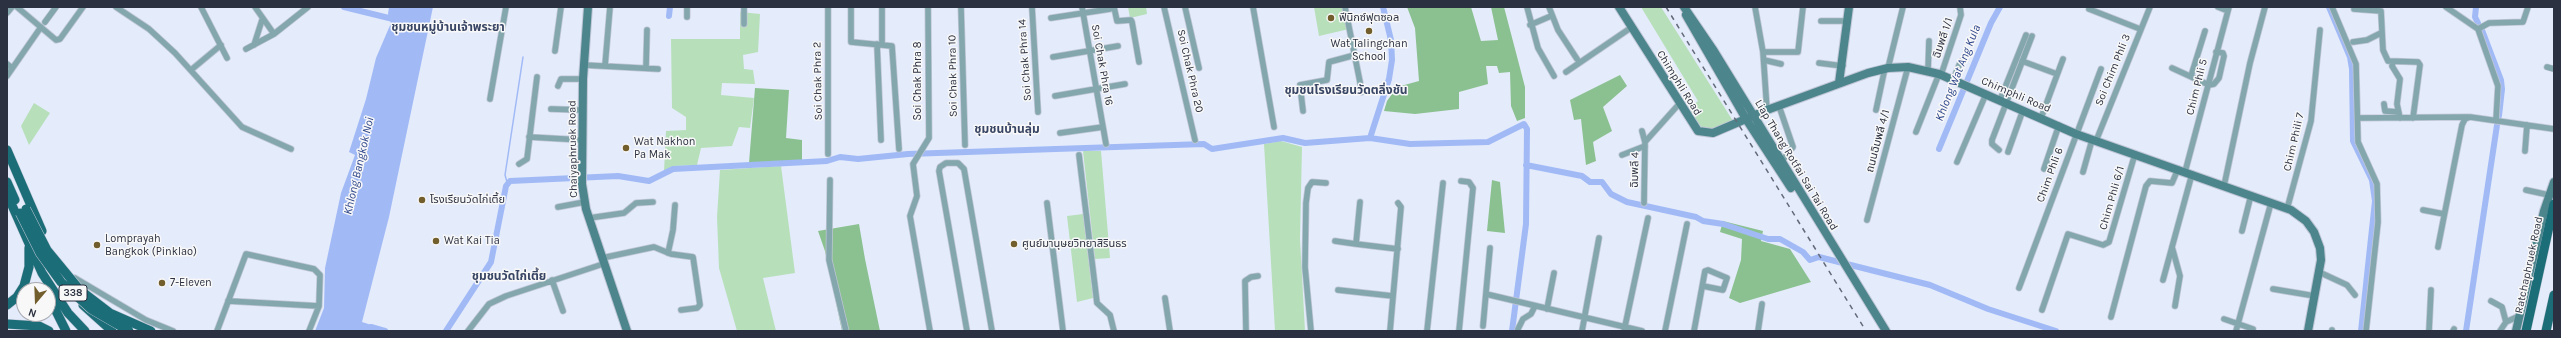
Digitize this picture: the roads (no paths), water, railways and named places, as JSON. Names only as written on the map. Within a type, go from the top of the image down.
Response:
[{"type":"main road","name":"338","points":[[7,150],[47,244],[78,300],[94,317],[112,331]]},
{"type":"main road","points":[[7,165],[47,250],[63,272],[80,290],[102,307],[131,324],[151,331]]},
{"type":"main road","points":[[7,182],[40,253],[61,282],[91,309],[128,331]]},
{"type":"main road","name":"338","points":[[7,194],[42,273],[68,313],[85,331]]},
{"type":"main road","name":"Ratchaphruek Road","points":[[2526,331],[2554,204]]},
{"type":"main road","points":[[47,244],[105,313],[128,331]]},
{"type":"main road","points":[[7,305],[17,297],[24,286],[29,267],[29,246]]},
{"type":"main road","points":[[42,273],[44,282]]},
{"type":"main road","points":[[2546,331],[2554,295]]},
{"type":"main road","points":[[56,311],[66,331]]},
{"type":"main road","points":[[7,324],[39,326],[49,331]]},
{"type":"street","points":[[7,13],[12,7]]},
{"type":"street","points":[[17,7],[43,25],[58,40],[83,7]]},
{"type":"street","points":[[7,76],[56,7]]},
{"type":"street","points":[[116,7],[148,29],[191,70],[242,127],[291,150]]},
{"type":"street","points":[[124,12],[128,7]]},
{"type":"street","points":[[201,7],[227,58]]},
{"type":"street","points":[[255,7],[262,20],[274,34]]},
{"type":"street","points":[[246,49],[274,34],[308,7]]},
{"type":"street","points":[[490,99],[506,7]]},
{"type":"street","points":[[555,51],[561,7]]},
{"type":"street","name":"Chaiyaphruek Road","points":[[588,7],[583,65],[582,184],[589,218],[602,261],[627,331]]},
{"type":"street","points":[[605,66],[610,7]]},
{"type":"street","points":[[687,7],[687,17]]},
{"type":"street","points":[[744,7],[744,24]]},
{"type":"street","name":"Soi Chak Phra 2","points":[[828,7],[828,154]]},
{"type":"street","points":[[851,7],[851,42],[890,45],[893,48],[899,149]]},
{"type":"street","points":[[881,140],[880,44],[882,7]]},
{"type":"street","name":"Soi Chak Phra 8","points":[[928,7],[928,138],[913,164],[917,196],[910,216],[930,331]]},
{"type":"street","name":"Soi Chak Phra 10","points":[[961,7],[965,145]]},
{"type":"street","name":"Soi Chak Phra 14","points":[[1032,7],[1038,112]]},
{"type":"street","name":"Soi Chak Phra 16","points":[[1082,7],[1106,144]]},
{"type":"street","name":"Soi Chak Phra 20","points":[[1164,7],[1195,140]]},
{"type":"street","points":[[1185,7],[1199,68]]},
{"type":"street","points":[[1253,7],[1274,127]]},
{"type":"street","points":[[1345,7],[1362,92]]},
{"type":"street","points":[[1527,7],[1530,25],[1538,48],[1554,76]]},
{"type":"street","points":[[1549,7],[1551,16],[1577,59]]},
{"type":"street","name":"Chimphli Road","points":[[1619,7],[1693,128],[1705,134],[1724,129],[1754,115],[1839,83],[1886,68],[1908,67],[1928,71],[1966,85],[2059,125],[2076,134],[2271,202],[2287,209],[2306,221],[2314,232],[2320,248],[2319,272],[2308,331]]},
{"type":"street","points":[[1755,7],[1764,60],[1767,110]]},
{"type":"street","points":[[1763,52],[1798,52],[1803,7]]},
{"type":"street","points":[[1839,83],[1843,66],[1849,7]]},
{"type":"street","points":[[1876,110],[1903,7]]},
{"type":"street","name":"ฉิมพลี 1/1","points":[[1916,132],[1940,75],[1961,15],[1960,7]]},
{"type":"street","name":"Soi Chim Phli 3","points":[[2083,172],[2094,140],[2150,7]]},
{"type":"street","points":[[2218,7],[2229,9]]},
{"type":"street","points":[[2224,186],[2250,63],[2265,7]]},
{"type":"street","points":[[2332,7],[2356,64],[2358,142],[2377,184],[2378,202],[2366,331]]},
{"type":"street","points":[[2446,7],[2478,29],[2498,86],[2496,120]]},
{"type":"street","points":[[2478,29],[2490,23],[2523,22],[2528,7]]},
{"type":"street","points":[[1052,18],[1112,8],[1117,21],[1130,20],[1132,22],[1139,62]]},
{"type":"street","name":"Liap Thang Rotfai Sai Tai Road","points":[[1685,9],[1693,17],[1754,115],[1840,260],[1880,331]]},
{"type":"street","name":"Liap Thang Rotfai Sai Tai Road","points":[[1685,9],[1694,29],[1746,119],[1840,260]]},
{"type":"street","points":[[2089,9],[2140,29]]},
{"type":"street","name":"Chim Phli 5","points":[[2163,280],[2172,247],[2185,172],[2209,85],[2216,52],[2229,9]]},
{"type":"street","points":[[2354,9],[2381,12],[2381,33],[2385,57],[2393,62],[2418,62],[2420,66],[2413,118]]},
{"type":"street","points":[[1530,25],[1551,16]]},
{"type":"street","points":[[254,45],[262,20]]},
{"type":"street","points":[[1821,21],[1848,21]]},
{"type":"street","points":[[1566,72],[1632,27]]},
{"type":"street","points":[[646,68],[647,30]]},
{"type":"street","name":"Chim Phili 7","points":[[2287,209],[2311,120],[2320,30]]},
{"type":"street","points":[[2191,76],[2205,31]]},
{"type":"street","points":[[2353,42],[2367,40],[2381,33]]},
{"type":"street","points":[[1999,150],[1992,144],[1992,140],[2002,101],[2029,36],[2022,61],[2002,101]]},
{"type":"street","points":[[1928,71],[1929,41]]},
{"type":"street","points":[[191,70],[221,45]]},
{"type":"street","points":[[1053,57],[1118,46]]},
{"type":"street","points":[[2172,68],[2209,85],[2216,82],[2224,56],[2223,53],[2216,52]]},
{"type":"street","points":[[1303,110],[1301,84],[1327,80],[1329,62],[1355,55]]},
{"type":"street","points":[[1953,80],[1957,68],[1965,58]]},
{"type":"street","points":[[2041,118],[2063,59]]},
{"type":"street","points":[[1764,60],[1781,64]]},
{"type":"street","points":[[2022,61],[2057,74]]},
{"type":"street","points":[[2393,62],[2392,66],[2400,79],[2399,115]]},
{"type":"street","points":[[1819,63],[1843,66]]},
{"type":"street","points":[[7,64],[12,68]]},
{"type":"street","points":[[583,65],[658,68]]},
{"type":"street","name":"ถนนฉิมพลี 4/1","points":[[1867,220],[1908,67]]},
{"type":"street","points":[[2547,67],[2554,69]]},
{"type":"street","name":"Chim Phli 6","points":[[2019,288],[2101,69]]},
{"type":"street","points":[[519,164],[527,158],[537,77]]},
{"type":"street","points":[[558,86],[562,79],[583,79]]},
{"type":"street","points":[[1055,96],[1125,84]]},
{"type":"street","points":[[1958,162],[1986,94]]},
{"type":"street","name":"ฉิมพลี 4","points":[[1644,203],[1645,144],[1679,104]]},
{"type":"street","points":[[2384,104],[2385,110],[2413,118],[2470,117],[2554,129]]},
{"type":"street","points":[[1779,106],[1794,148],[1781,162]]},
{"type":"street","points":[[552,109],[582,110]]},
{"type":"street","points":[[2008,152],[2023,110]]},
{"type":"street","points":[[2358,118],[2399,115]]},
{"type":"street","points":[[2438,247],[2462,126],[2465,119],[2470,117]]},
{"type":"street","points":[[2044,170],[2059,125]]},
{"type":"street","points":[[2525,151],[2526,125]]},
{"type":"street","points":[[1060,133],[1103,127]]},
{"type":"street","points":[[1622,155],[1645,144],[1642,131]]},
{"type":"street","points":[[530,137],[582,140]]},
{"type":"street","name":"Chim Phli 6/1","points":[[2042,310],[2068,234],[2103,245],[2109,242],[2135,154]]},
{"type":"street","points":[[1080,155],[1097,303],[1110,315],[1114,331]]},
{"type":"street","points":[[967,331],[939,171],[940,167],[946,163],[958,164],[964,169],[992,331]]},
{"type":"street","points":[[2111,317],[2146,186],[2150,181],[2172,183],[2185,172]]},
{"type":"street","points":[[830,180],[829,260],[846,331]]},
{"type":"street","points":[[1459,331],[1473,188],[1469,182],[1461,181]]},
{"type":"street","points":[[1311,331],[1306,267],[1306,203],[1308,188],[1312,182],[1326,183]]},
{"type":"street","points":[[2516,331],[2549,195],[2554,182]]},
{"type":"street","points":[[1427,331],[1443,183]]},
{"type":"street","points":[[2526,190],[2549,195]]},
{"type":"street","points":[[2242,230],[2251,195]]},
{"type":"street","points":[[558,207],[585,202]]},
{"type":"street","points":[[589,218],[624,213],[636,202],[653,202]]},
{"type":"street","points":[[1356,244],[1360,202]]},
{"type":"street","points":[[2237,328],[2271,202]]},
{"type":"street","points":[[1047,203],[1063,331]]},
{"type":"street","points":[[1390,331],[1401,207],[1398,203]]},
{"type":"street","points":[[668,253],[673,230],[675,205]]},
{"type":"street","points":[[2422,210],[2444,214]]},
{"type":"street","points":[[1624,329],[1648,218]]},
{"type":"street","points":[[1665,331],[1687,224]]},
{"type":"street","points":[[1582,331],[1599,238]]},
{"type":"street","points":[[1335,241],[1398,249]]},
{"type":"street","points":[[468,331],[489,304],[506,296],[521,293],[602,261],[649,247],[658,248],[668,253],[690,256],[695,261],[699,308],[681,310]]},
{"type":"street","points":[[2172,247],[2180,276],[2175,306]]},
{"type":"street","points":[[1482,326],[1488,295],[1490,248]]},
{"type":"street","points":[[217,331],[246,254],[314,269],[320,276],[319,306],[309,331]]},
{"type":"street","points":[[1694,331],[1706,270],[1727,278],[1723,290],[1703,286]]},
{"type":"street","name":"Liap Thang Rotfai Sai Tai Road","points":[[1845,270],[1886,331]]},
{"type":"street","points":[[2319,272],[2347,285],[2355,295]]},
{"type":"street","points":[[1547,309],[1554,273]]},
{"type":"street","points":[[1246,331],[1245,282],[1251,277],[1258,276]]},
{"type":"street","points":[[75,278],[146,320],[173,331]]},
{"type":"street","points":[[552,280],[563,312]]},
{"type":"street","points":[[2274,289],[2315,296]]},
{"type":"street","points":[[1338,290],[1393,296]]},
{"type":"street","points":[[2429,331],[2430,290]]},
{"type":"street","points":[[1488,295],[1585,318],[1624,329],[1642,331]]},
{"type":"street","points":[[1165,298],[1170,331]]},
{"type":"street","points":[[228,301],[319,306]]},
{"type":"street","points":[[2491,301],[2502,307],[2506,322]]},
{"type":"street","points":[[1758,331],[1762,304]]},
{"type":"street","points":[[1518,329],[1523,319],[1531,314],[1534,306]]},
{"type":"street","points":[[2500,331],[2506,322],[2519,316]]},
{"type":"street","points":[[2224,319],[2237,328],[2253,329]]},
{"type":"water","name":"Khlong Bangkok Noi","points":[[389,7],[433,7],[389,217],[362,322],[378,327],[377,331],[315,331],[324,308],[325,268],[341,193],[355,155],[349,152],[366,99],[376,58],[391,23],[388,14]]},
{"type":"waterway","points":[[344,7],[397,20]]},
{"type":"waterway","points":[[669,16],[670,7]]},
{"type":"waterway","points":[[1383,7],[1391,40],[1392,60],[1389,79],[1370,138],[1410,144],[1488,142],[1524,124],[1527,129],[1526,224],[1512,331]]},
{"type":"waterway","name":"Khlong Wat Ang Kula","points":[[1939,149],[1991,23],[2000,7]]},
{"type":"waterway","points":[[2329,7],[2350,57],[2352,69],[2353,141],[2372,180],[2375,201],[2361,331]]},
{"type":"waterway","points":[[2476,7],[2475,17],[2478,23]]},
{"type":"waterway","points":[[2482,30],[2501,80],[2502,89],[2499,116]]},
{"type":"waterway","points":[[507,182],[505,175],[523,57]]},
{"type":"waterway","points":[[2466,331],[2497,125]]},
{"type":"waterway","points":[[446,331],[491,262],[506,186],[510,181],[618,176],[649,181],[673,169],[827,161],[840,157],[858,159],[908,154],[1204,144],[1212,149],[1283,138],[1305,143],[1370,138]]},
{"type":"waterway","points":[[1526,165],[1582,176],[1590,182],[1602,182],[1611,194],[1627,202],[1696,217],[1703,221],[1723,224],[1768,239],[1780,239],[1803,252],[1810,260],[1819,257],[1930,285],[1988,309],[2056,331]]},
{"type":"waterway","points":[[371,327],[385,331]]},
{"type":"railway","points":[[1666,7],[1866,331]]},
{"type":"place","name":"ฟีนิกซ์ฟุตซอล","points":[[1331,18]]},
{"type":"place","name":"Wat Talingchan School","points":[[1369,31]]},
{"type":"place","name":"Wat Nakhon Pa Mak","points":[[626,148]]},
{"type":"place","name":"โรงเรียนวัดไก่เตี้ย","points":[[422,200]]},
{"type":"place","name":"Wat Kai Tia","points":[[436,241]]},
{"type":"place","name":"ศูนย์มานุษยวิทยาสิรินธร","points":[[1014,244]]},
{"type":"place","name":"Lomprayah Bangkok (Pinklao)","points":[[97,245]]},
{"type":"place","name":"7-Eleven","points":[[162,283]]},
{"type":"district","name":"ชุมชนหมู่บ้านเจ้าพระยา","points":[[448,28]]},
{"type":"district","name":"ชุมชนโรงเรียนวัดตลิ่งชัน","points":[[1346,91]]},
{"type":"district","name":"ชุมชนบ้านลุ่ม","points":[[1007,130]]},
{"type":"district","name":"ชุมชนวัดไก่เตี้ย","points":[[509,277]]}]
